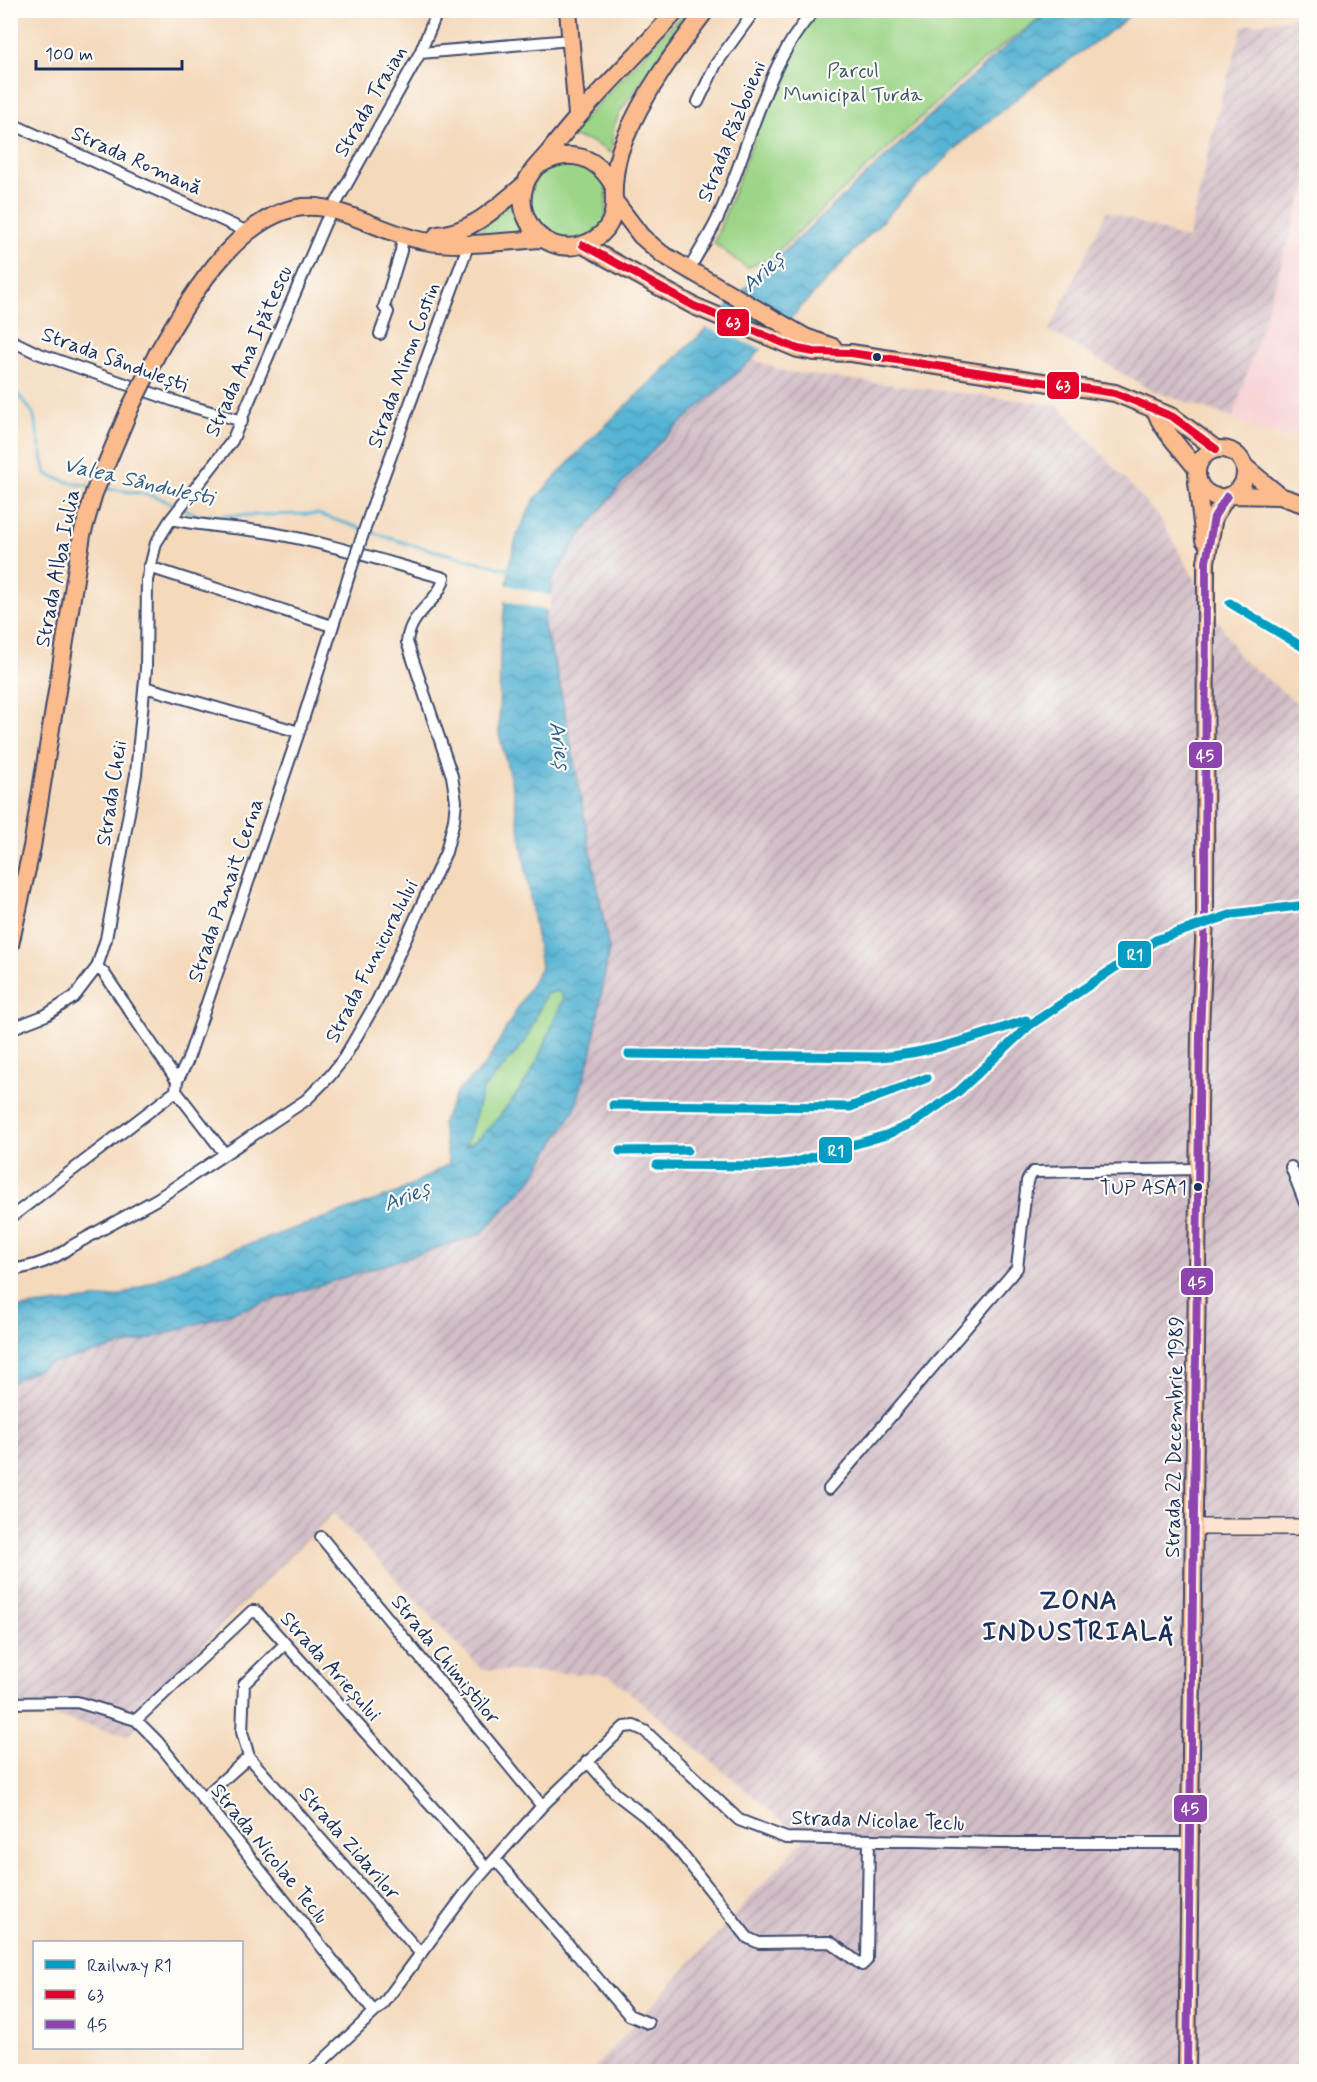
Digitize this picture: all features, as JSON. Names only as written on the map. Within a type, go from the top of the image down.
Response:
[{"type":"main road","points":[[568,10],[577,115]]},
{"type":"main road","points":[[406,235],[441,235],[465,229],[525,184],[577,115],[677,10]]},
{"type":"main road","points":[[583,245],[606,229],[613,217],[620,152],[639,108],[705,11]]},
{"type":"main road","points":[[540,164],[553,157],[568,154],[583,156],[596,163],[607,173],[615,195],[641,236],[663,254],[723,288],[802,343]]},
{"type":"main road","points":[[525,184],[522,200],[525,215],[532,229],[543,239],[562,246],[583,245],[694,306],[802,343],[851,353],[1089,388],[1137,400],[1156,411],[1173,417],[1216,449]]},
{"type":"main road","name":"Strada Alba Iulia","points":[[10,945],[32,848],[82,535],[110,450],[158,352],[200,287],[248,232],[280,211],[303,207],[332,210],[406,235]]},
{"type":"main road","points":[[406,235],[429,242],[469,243],[543,239]]},
{"type":"main road","points":[[1156,411],[1163,427],[1178,441],[1204,491],[1211,495],[1280,496]]},
{"type":"main road","points":[[1196,472],[1205,454],[1216,449],[1230,450],[1237,455],[1244,466],[1280,496],[1306,506]]},
{"type":"main road","points":[[1229,496],[1244,480],[1244,466]]},
{"type":"main road","name":"Strada 22 Decembrie 1989","points":[[1186,2072],[1196,1527],[1199,1169],[1205,918],[1207,551],[1196,472]]},
{"type":"main road","name":"Strada 22 Decembrie 1989","points":[[1207,551],[1216,509],[1229,496]]},
{"type":"street","name":"Strada Traian","points":[[332,210],[420,53],[438,10]]},
{"type":"street","points":[[698,102],[716,64],[755,10]]},
{"type":"street","name":"Strada Războieni","points":[[690,270],[720,216],[783,55],[800,26],[815,10]]},
{"type":"street","points":[[420,53],[570,40]]},
{"type":"street","name":"Strada Romană","points":[[10,123],[248,232]]},
{"type":"street","name":"Strada Ana Ipătescu","points":[[188,500],[222,456],[242,421],[332,210]]},
{"type":"street","points":[[380,334],[388,312],[384,306],[406,235]]},
{"type":"street","name":"Strada Miron Costin","points":[[374,502],[469,243]]},
{"type":"street","name":"Strada Sândulești","points":[[10,340],[38,353],[161,397],[242,421]]},
{"type":"street","name":"Strada Cheii","points":[[10,1029],[46,1015],[74,997],[97,968],[106,939],[136,774],[145,687],[149,567],[156,543],[173,516],[188,500]]},
{"type":"street","name":"Strada Panait Cerna","points":[[10,1218],[176,1086],[187,1062],[299,732],[374,502]]},
{"type":"street","name":"Strada Funicuralului","points":[[10,1270],[31,1267],[59,1257],[70,1247],[157,1199],[306,1100],[344,1058],[377,1001],[446,852],[456,801],[452,776],[409,655],[407,642],[408,631],[416,615],[440,589],[444,578],[318,542],[269,532],[193,525],[173,516]]},
{"type":"street","points":[[149,567],[332,626]]},
{"type":"street","points":[[145,687],[299,732]]},
{"type":"street","points":[[97,968],[104,973],[176,1086],[225,1154]]},
{"type":"street","points":[[1291,1167],[1306,1206]]},
{"type":"street","points":[[829,1489],[1017,1268],[1027,1182],[1034,1172],[1199,1169]]},
{"type":"street","points":[[1196,1527],[1306,1527]]},
{"type":"street","name":"Strada Chimiștilor","points":[[321,1537],[542,1806]]},
{"type":"street","name":"Strada Arieșului","points":[[136,1720],[252,1611],[256,1611],[487,1868]]},
{"type":"street","name":"Strada Zidarilor","points":[[285,1644],[244,1684],[242,1732],[249,1757],[421,1954]]},
{"type":"street","points":[[10,1703],[76,1702],[136,1720]]},
{"type":"street","name":"Strada Nicolae Teclu","points":[[136,1720],[157,1741],[374,2012]]},
{"type":"street","name":"Strada Nicolae Teclu","points":[[311,2072],[384,2003],[487,1868],[542,1806],[624,1727],[634,1726],[645,1731],[745,1823],[786,1838],[1190,1843]]},
{"type":"street","points":[[202,1799],[249,1757]]},
{"type":"street","points":[[587,1761],[616,1794],[646,1817],[680,1852],[748,1938],[759,1943],[830,1942],[854,1962],[861,1965],[865,1963],[867,1960],[869,1840]]},
{"type":"street","points":[[495,1859],[629,2015],[648,2023]]},
{"type":"shaded area","points":[[1306,17],[1306,194],[1303,194],[1233,418],[1151,390],[1049,331],[1107,211],[1188,240],[1219,107],[1243,26]]},
{"type":"shaded area","points":[[1303,193],[1306,194],[1306,440],[1259,431],[1233,418]]},
{"type":"shaded area","points":[[752,359],[787,372],[1058,405],[1159,517],[1240,658],[1306,710],[1306,2071],[592,2071],[804,1839],[609,1675],[482,1670],[333,1513],[215,1631],[128,1736],[45,1714],[11,1711],[11,1382],[49,1364],[149,1339],[481,1234],[575,1109],[558,676],[543,624],[553,578],[577,540],[622,483],[661,441]]},
{"type":"green space","points":[[685,11],[689,12],[620,112],[614,126],[611,153],[591,141],[568,136]]},
{"type":"green space","name":"Parcul Municipal Turda","points":[[820,11],[1049,11],[976,66],[769,259],[747,268],[714,243],[785,57],[802,30]]},
{"type":"green space","points":[[574,158],[607,181],[606,221],[583,241],[553,240],[527,210],[537,172]]},
{"type":"green space","points":[[510,202],[522,235],[474,236]]},
{"type":"green space","points":[[558,990],[564,997],[543,1049],[528,1078],[490,1127],[465,1146],[483,1090],[525,1042],[546,994]]},
{"type":"water","name":"Arieș","points":[[1050,11],[1135,11],[1115,28],[1036,83],[965,140],[900,202],[752,359],[661,441],[622,483],[577,540],[553,578],[543,624],[558,676],[609,949],[592,1051],[575,1109],[531,1180],[481,1234],[149,1339],[49,1364],[11,1382],[11,1309],[120,1296],[187,1266],[399,1192],[449,1164],[442,1124],[457,1092],[486,1064],[541,967],[513,789],[499,734],[500,648],[510,560],[519,530],[535,499],[586,444],[699,336],[754,279],[991,59]],"holes":[[[558,991],[564,998],[528,1078],[491,1127],[466,1146],[483,1090],[525,1042],[546,994]]]},
{"type":"pier","points":[[717,313],[777,337],[765,350],[704,327]]},
{"type":"pier","points":[[504,584],[552,596],[549,611],[502,600]]},
{"type":"waterway","name":"Valea Sândulești","points":[[10,385],[33,413],[46,474],[71,483],[91,486]]},
{"type":"waterway","name":"Valea Sândulești","points":[[103,488],[151,495],[178,506]]},
{"type":"waterway","name":"Valea Sândulești","points":[[184,509],[200,516],[318,514],[405,543],[510,570]]},
{"type":"rail line","name":"R1","points":[[1230,603],[1306,649]]},
{"type":"rail line","name":"R1","points":[[657,1165],[762,1166],[792,1163],[886,1135],[913,1123],[958,1092],[1030,1025],[1156,940],[1233,914],[1306,905]]},
{"type":"rail line","name":"R1","points":[[629,1054],[879,1057],[936,1048],[1026,1020]]},
{"type":"rail line","name":"R1","points":[[613,1105],[850,1107],[927,1078]]},
{"type":"rail line","name":"R1","points":[[620,1151],[687,1150]]},
{"type":"transit line","name":"63","points":[[583,245],[694,306],[798,349],[851,353],[1115,393],[1173,417],[1216,449]]},
{"type":"transit line","name":"45","points":[[1187,2072],[1200,1031],[1205,918],[1206,562],[1214,517],[1227,496]]},
{"type":"place","name":"TUP ASA1","points":[[1198,1187]]},
{"type":"district","name":"ZONA INDUSTRIALĂ","points":[[1079,1616]]}]
